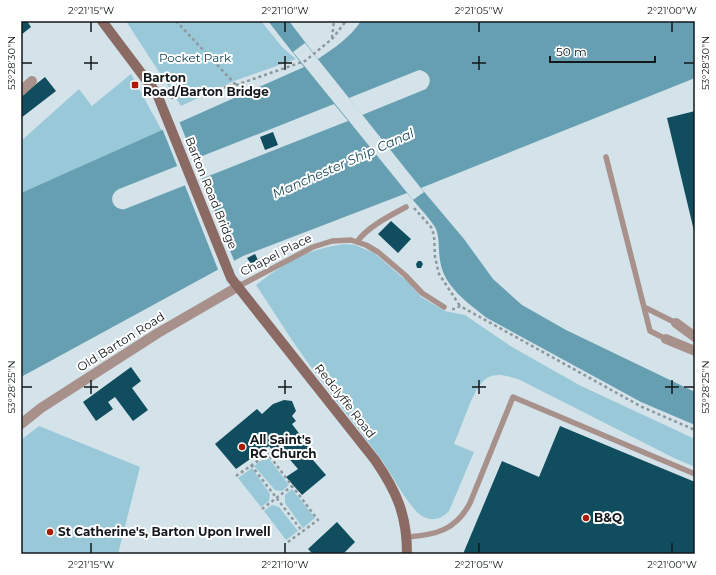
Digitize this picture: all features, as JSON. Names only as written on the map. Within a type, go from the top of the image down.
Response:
[{"type":"main road","name":"Barton Road Bridge","points":[[102,21],[157,94],[168,118],[231,278]]},
{"type":"main road","name":"Redclyffe Road","points":[[231,278],[239,286],[385,474],[395,492],[405,521],[407,554]]},
{"type":"street","points":[[21,91],[32,81]]},
{"type":"street","name":"Old Barton Road","points":[[21,424],[41,408],[151,337],[239,286]]},
{"type":"street","points":[[676,323],[695,337]]},
{"type":"street","points":[[666,339],[695,351]]},
{"type":"lane","points":[[606,157],[650,331],[666,339]]},
{"type":"lane","points":[[357,242],[367,232],[406,207]]},
{"type":"lane","name":"Chapel Place","points":[[239,286],[313,247],[332,241],[351,240],[366,245],[378,252],[404,275],[422,294],[444,307]]},
{"type":"lane","points":[[644,307],[676,323]]},
{"type":"lane","points":[[407,537],[425,535],[445,530],[460,519],[470,503],[514,397],[695,474]]},
{"type":"path","points":[[176,21],[236,85]]},
{"type":"path","points":[[332,39],[334,21]]},
{"type":"path","points":[[180,96],[236,85],[305,61],[332,39],[346,21]]},
{"type":"path","points":[[413,207],[431,227],[434,235],[436,261],[439,274],[460,306],[642,408],[695,430]]},
{"type":"path","points":[[444,307],[455,309],[460,306]]},
{"type":"path","points":[[236,476],[268,454],[318,520],[288,542]]},
{"type":"path","points":[[251,465],[302,532]]},
{"type":"path","points":[[262,509],[292,486]]},
{"type":"green space","name":"Pocket Park","points":[[126,21],[261,21],[283,48],[296,59],[234,81],[181,106]]},
{"type":"green space","points":[[131,74],[162,131],[21,193],[21,141],[79,89],[92,106]]},
{"type":"green space","points":[[345,244],[355,245],[374,253],[409,283],[420,296],[445,311],[465,315],[512,347],[581,386],[695,439],[695,467],[674,458],[520,380],[500,375],[493,376],[482,382],[473,396],[454,444],[474,452],[449,511],[437,519],[430,519],[422,516],[412,506],[383,462],[289,336],[256,285],[287,263],[308,253],[331,246]]},
{"type":"green space","points":[[39,426],[140,467],[118,554],[21,554],[21,440]]},
{"type":"green space","points":[[267,456],[289,485],[282,491],[275,490],[254,466]]},
{"type":"green space","points":[[252,468],[270,494],[269,501],[261,507],[238,478]]},
{"type":"green space","points":[[292,489],[315,518],[303,528],[285,503],[285,495]]},
{"type":"green space","points":[[272,505],[279,507],[298,531],[286,540],[264,511]]},
{"type":"water","name":"Manchester Ship Canal","points":[[268,21],[289,21],[318,59],[347,38],[361,21],[695,21],[695,78],[421,188],[464,239],[493,279],[522,305],[566,330],[695,392],[695,425],[641,402],[487,318],[472,306],[451,286],[446,278],[440,260],[437,231],[407,193],[243,256],[21,377],[21,193],[304,67]],"holes":[[[419,70],[426,73],[429,77],[430,80],[426,89],[362,115],[349,98]],[[334,104],[348,121],[125,209],[117,208],[114,205],[112,198],[115,192],[119,189]]]},
{"type":"pier","points":[[305,43],[424,192],[413,200],[293,52]]},
{"type":"pier","points":[[179,121],[195,161],[178,168],[162,128]]},
{"type":"pier","points":[[201,177],[235,263],[219,272],[184,183]]},
{"type":"building","points":[[21,21],[27,21],[31,27],[21,35]]},
{"type":"building","points":[[45,77],[56,91],[21,118],[21,96]]},
{"type":"building","points":[[695,111],[695,231],[694,231],[667,118]]},
{"type":"building","points":[[273,132],[278,145],[265,150],[260,137]]},
{"type":"building","points":[[391,221],[411,239],[398,253],[378,234]]},
{"type":"building","points":[[255,254],[258,260],[251,264],[247,258]]},
{"type":"building","points":[[418,261],[421,261],[423,264],[421,268],[417,268],[416,264]]},
{"type":"building","points":[[131,367],[141,381],[132,388],[148,410],[133,421],[115,397],[108,402],[113,409],[96,421],[83,402]]},
{"type":"building","name":"All Saint's RC Church","points":[[284,400],[292,401],[296,411],[292,416],[296,421],[292,424],[316,456],[313,460],[326,475],[302,495],[286,477],[298,469],[280,448],[275,453],[269,446],[236,469],[215,444],[257,409],[262,414],[273,404]]},
{"type":"building","name":"B&Q","points":[[560,426],[695,482],[695,554],[463,554],[502,461],[539,477]]},
{"type":"building","points":[[337,522],[355,542],[343,554],[313,554],[308,549]]},
{"type":"place","name":"Barton Road/Barton Bridge","points":[[135,85]]},
{"type":"place","name":"All Saint's RC Church","points":[[242,447]]},
{"type":"place","name":"B&Q","points":[[586,518]]},
{"type":"place","name":"St Catherine's, Barton Upon Irwell","points":[[50,532]]}]
